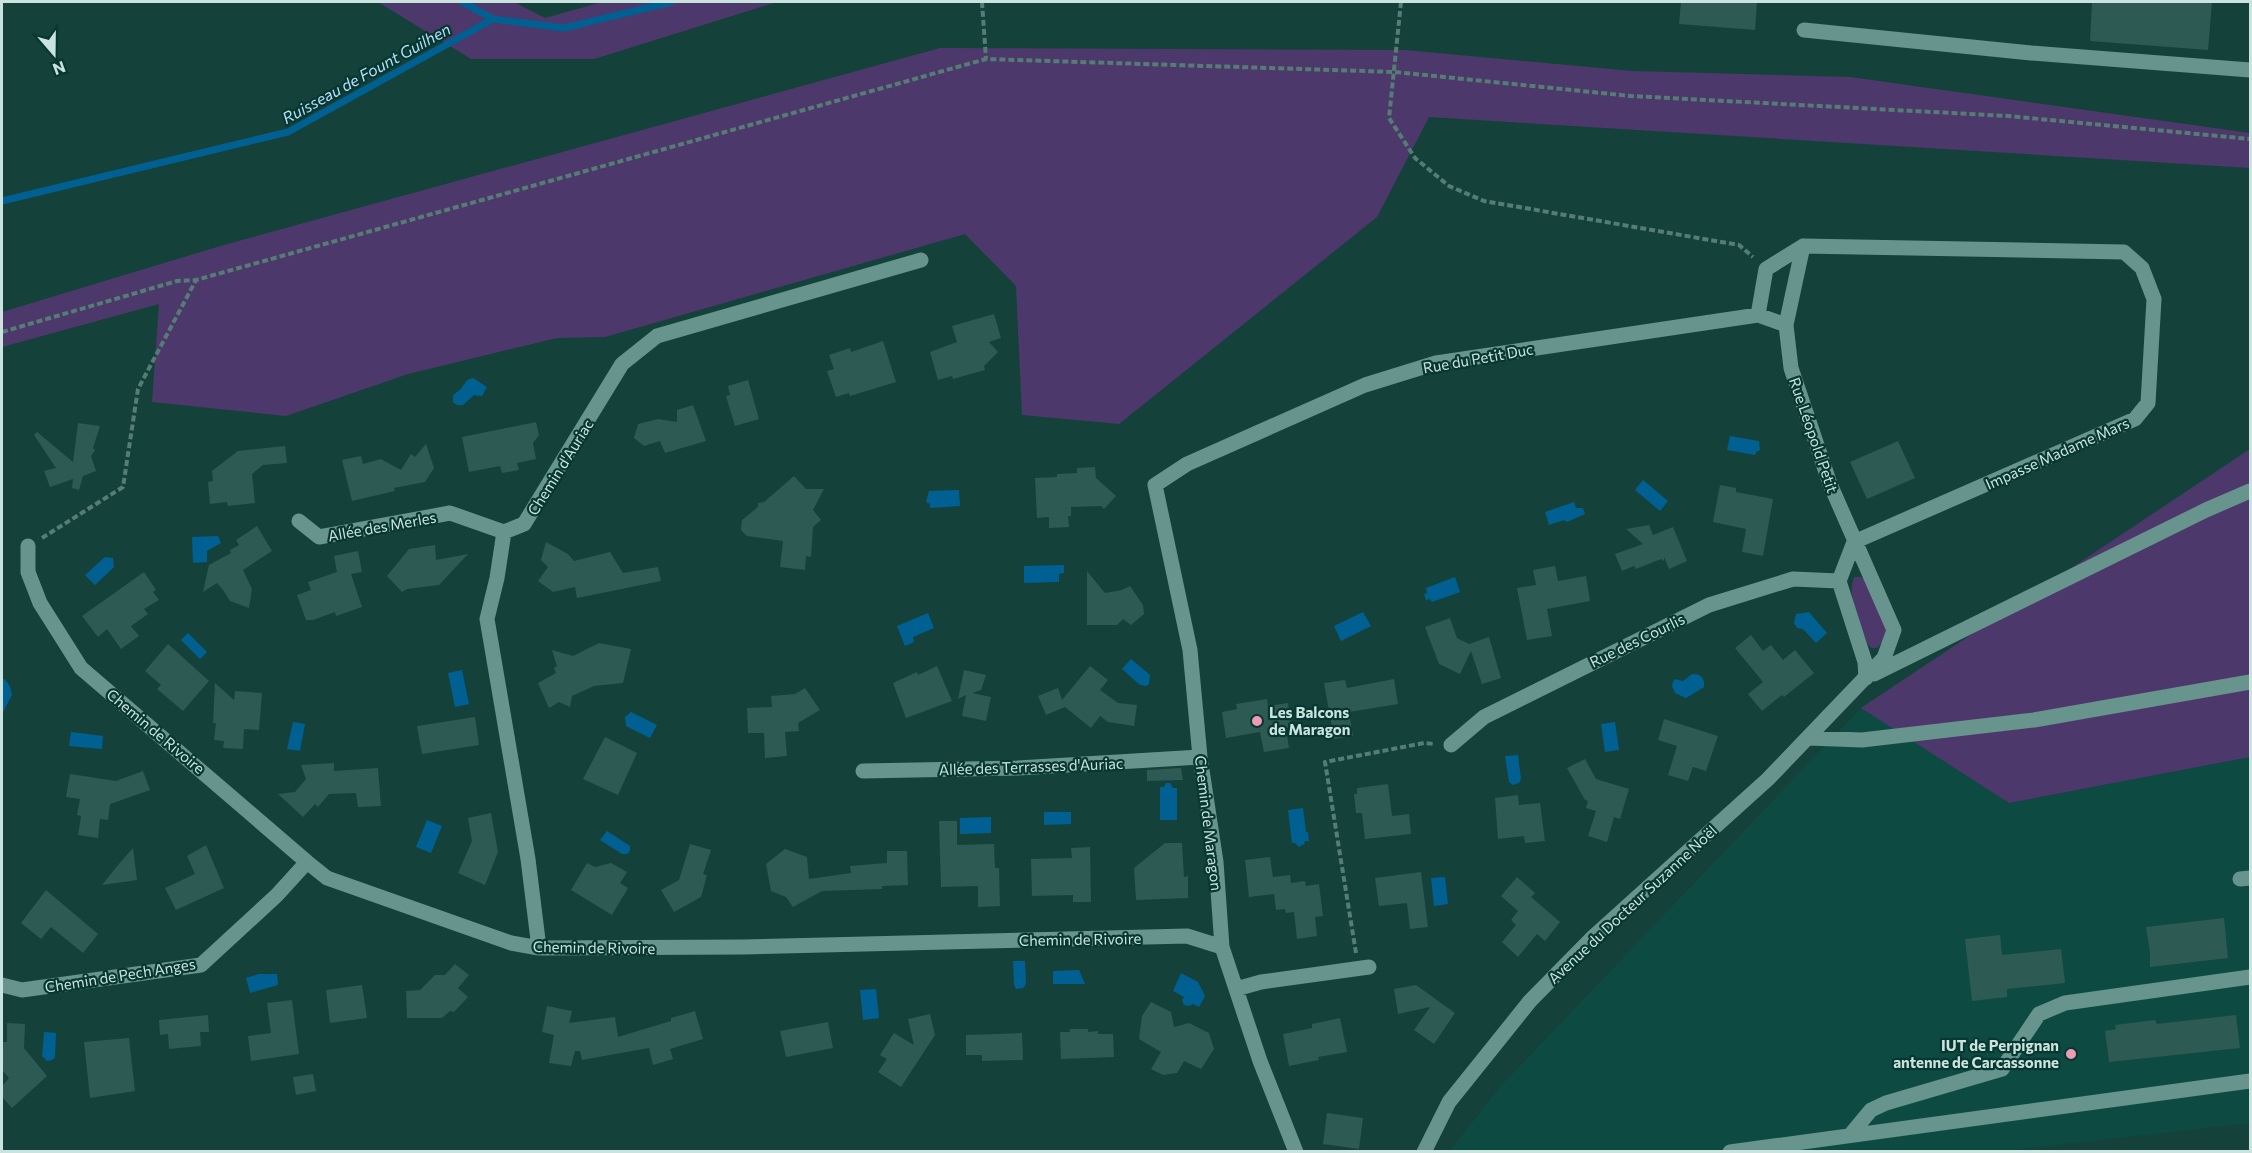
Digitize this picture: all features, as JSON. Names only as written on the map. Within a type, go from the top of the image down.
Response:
[{"type":"street","points":[[1804,30],[2031,53],[2250,70]]},
{"type":"street","points":[[1758,315],[1766,269],[1803,246]]},
{"type":"street","points":[[1786,325],[1803,246]]},
{"type":"street","name":"Impasse Madame Mars","points":[[1803,246],[2124,252],[2142,268],[2154,299],[2148,403],[2135,419],[1854,542]]},
{"type":"street","name":"Chemin d'Auriac","points":[[504,532],[524,524],[622,364],[657,336],[921,260]]},
{"type":"street","name":"Rue du Petit Duc","points":[[1155,485],[1187,464],[1355,390],[1436,363],[1758,315],[1786,325]]},
{"type":"street","name":"Rue Léopold Petit","points":[[1786,325],[1791,368],[1830,484],[1854,542]]},
{"type":"street","name":"Chemin de Maragon","points":[[1155,485],[1190,650],[1200,757],[1216,862],[1222,947],[1260,1061],[1296,1152]]},
{"type":"street","points":[[1854,542],[1839,581],[1865,662],[1866,678],[2250,490]]},
{"type":"street","name":"Allée des Merles","points":[[299,521],[319,537],[450,513],[504,532]]},
{"type":"street","points":[[504,532],[497,578],[487,619],[528,859],[539,948]]},
{"type":"street","name":"Avenue du Docteur Suzanne Noël","points":[[1424,1152],[1449,1102],[1530,1001],[1593,937],[1768,779],[1884,658],[1894,630],[1854,542]]},
{"type":"street","name":"Chemin de Rivoire","points":[[28,546],[28,572],[40,603],[81,668],[306,862],[327,879],[511,943],[539,948],[743,947],[1187,936],[1222,947]]},
{"type":"street","name":"Rue des Courlis","points":[[1451,745],[1484,717],[1709,605],[1793,579],[1839,581]]},
{"type":"street","points":[[1808,738],[1862,740],[2034,720],[2250,682]]},
{"type":"street","name":"Allée des Terrasses d'Auriac","points":[[863,771],[1018,768],[1200,757]]},
{"type":"street","name":"Chemin de Pech Anges","points":[[2,985],[22,990],[201,965],[277,895],[306,862]]},
{"type":"street","points":[[1236,989],[1262,982],[1364,968]]},
{"type":"street","points":[[1851,1134],[1871,1110],[1886,1103],[2002,1069],[2039,1014],[2065,1003],[2250,977]]},
{"type":"street","points":[[1730,1152],[2250,1081]]},
{"type":"path","points":[[982,2],[986,59]]},
{"type":"path","points":[[1401,2],[1389,118],[1415,158],[1449,186],[1484,201],[1739,245],[1766,269]]},
{"type":"path","points":[[2,332],[177,281],[196,280],[986,59],[1395,72],[1631,96],[2008,116],[2250,139]]},
{"type":"path","points":[[28,546],[123,487],[138,389],[196,280]]},
{"type":"path","points":[[1364,968],[1326,762],[1424,743],[1451,745]]},
{"type":"shaded area","points":[[378,2],[514,2],[545,18],[602,2],[777,2],[594,59],[471,59]]},
{"type":"shaded area","points":[[940,48],[1405,50],[1632,71],[1850,77],[2250,133],[2250,168],[1429,117],[1377,217],[1119,424],[1022,415],[1016,286],[965,234],[605,337],[557,338],[408,374],[286,416],[152,402],[159,304],[2,347],[2,312],[217,247]]},
{"type":"shaded area","points":[[2250,449],[2250,757],[2009,803],[1861,708]]},
{"type":"shaded area","points":[[1854,577],[1861,577],[1865,580],[1887,628],[1886,637],[1877,648],[1868,645],[1855,612],[1852,594]]},
{"type":"shaded area","points":[[1861,708],[2009,803],[2250,757],[2250,1123],[1992,1152],[1449,1152],[1500,1087]]},
{"type":"water","points":[[473,378],[487,387],[482,396],[474,395],[463,405],[457,405],[453,402],[453,395],[467,380]]},
{"type":"water","points":[[1730,436],[1759,441],[1760,450],[1755,455],[1727,450]]},
{"type":"water","points":[[1643,480],[1668,501],[1660,511],[1635,490]]},
{"type":"water","points":[[959,490],[960,506],[930,508],[930,504],[926,502],[929,491]]},
{"type":"water","points":[[1574,502],[1576,508],[1583,508],[1585,514],[1567,522],[1564,520],[1549,525],[1545,512]]},
{"type":"water","points":[[218,536],[221,543],[207,551],[207,562],[193,563],[192,537]]},
{"type":"water","points":[[105,557],[113,558],[114,567],[95,585],[85,575]]},
{"type":"water","points":[[1064,565],[1064,573],[1059,574],[1059,582],[1024,583],[1024,566]]},
{"type":"water","points":[[1455,577],[1460,592],[1432,602],[1430,599],[1426,600],[1424,594],[1427,593],[1426,588]]},
{"type":"water","points":[[1363,612],[1371,626],[1341,641],[1334,626]]},
{"type":"water","points":[[1809,612],[1827,633],[1816,643],[1794,623],[1796,614]]},
{"type":"water","points":[[928,613],[934,628],[913,637],[914,642],[905,646],[897,626]]},
{"type":"water","points":[[188,633],[207,652],[200,659],[181,640]]},
{"type":"water","points":[[1131,659],[1150,675],[1149,684],[1146,686],[1140,685],[1122,669]]},
{"type":"water","points":[[462,670],[469,704],[455,707],[448,673]]},
{"type":"water","points":[[1692,674],[1702,677],[1704,687],[1686,698],[1675,693],[1672,686],[1674,679],[1683,681]]},
{"type":"water","points":[[2,678],[9,685],[12,695],[3,712]]},
{"type":"water","points":[[631,712],[657,725],[650,738],[626,726],[625,717]]},
{"type":"water","points":[[293,722],[305,724],[300,751],[287,749]]},
{"type":"water","points":[[1615,722],[1619,750],[1605,752],[1601,724]]},
{"type":"water","points":[[71,732],[103,736],[102,749],[69,746]]},
{"type":"water","points":[[1518,755],[1521,779],[1519,783],[1513,785],[1509,782],[1505,756]]},
{"type":"water","points":[[1166,783],[1177,788],[1177,820],[1160,820],[1160,787],[1164,787]]},
{"type":"water","points":[[1303,808],[1309,841],[1305,841],[1299,847],[1292,843],[1288,810]]},
{"type":"water","points":[[1044,812],[1071,812],[1071,824],[1044,825]]},
{"type":"water","points":[[991,817],[991,833],[960,834],[960,818]]},
{"type":"water","points":[[427,820],[442,826],[431,853],[416,847]]},
{"type":"water","points":[[607,831],[630,846],[627,854],[622,854],[600,840]]},
{"type":"water","points":[[1445,877],[1448,904],[1434,906],[1431,878]]},
{"type":"water","points":[[1013,961],[1025,961],[1026,984],[1023,988],[1016,989],[1014,985]]},
{"type":"water","points":[[1079,970],[1085,984],[1053,984],[1053,971]]},
{"type":"water","points":[[1181,973],[1198,982],[1205,996],[1199,1007],[1193,1004],[1184,1005],[1182,1000],[1184,997],[1173,991]]},
{"type":"water","points":[[259,974],[277,974],[278,985],[250,993],[246,978]]},
{"type":"water","points":[[876,989],[879,1018],[863,1020],[860,990]]},
{"type":"water","points":[[44,1032],[56,1033],[55,1057],[47,1061],[42,1056]]},
{"type":"building","points":[[1681,2],[1757,2],[1755,30],[1679,24]]},
{"type":"building","points":[[2092,2],[2212,2],[2208,50],[2090,41]]},
{"type":"building","points":[[994,314],[1001,338],[989,342],[998,352],[984,366],[985,370],[953,379],[952,376],[938,380],[930,352],[957,342],[952,326]]},
{"type":"building","points":[[883,341],[896,382],[850,396],[849,393],[836,397],[827,371],[834,369],[829,355],[850,348],[851,352]]},
{"type":"building","points":[[748,380],[759,419],[735,426],[726,396],[730,395],[728,386]]},
{"type":"building","points":[[693,405],[706,441],[665,453],[660,441],[644,446],[634,438],[638,424],[658,419],[677,422],[677,410]]},
{"type":"building","points":[[536,422],[539,435],[533,443],[536,459],[517,463],[519,470],[502,473],[500,466],[469,472],[462,437]]},
{"type":"building","points":[[78,423],[100,426],[93,448],[95,450],[91,456],[96,471],[83,476],[79,490],[72,488],[73,479],[50,487],[44,471],[56,468],[34,435],[37,432],[73,462]]},
{"type":"building","points":[[1898,441],[1915,478],[1867,499],[1850,462]]},
{"type":"building","points":[[426,444],[434,468],[425,482],[394,488],[395,491],[352,501],[342,460],[361,456],[363,464],[381,459],[401,470],[411,454],[415,457]]},
{"type":"building","points":[[285,446],[287,463],[263,465],[252,474],[255,503],[228,506],[227,502],[210,504],[208,482],[213,481],[212,471],[238,451]]},
{"type":"building","points":[[1095,467],[1096,478],[1116,496],[1104,509],[1101,506],[1071,507],[1071,516],[1068,516],[1069,527],[1049,528],[1049,517],[1037,518],[1035,478],[1057,477],[1057,474],[1077,473],[1077,468]]},
{"type":"building","points":[[794,476],[806,489],[824,489],[813,510],[821,520],[813,527],[811,557],[806,556],[805,570],[780,567],[783,541],[747,536],[741,530],[742,520],[758,507],[758,503],[764,502]]},
{"type":"building","points":[[1720,485],[1736,488],[1736,492],[1773,499],[1763,556],[1742,552],[1746,529],[1713,522]]},
{"type":"building","points":[[1649,525],[1653,535],[1673,527],[1687,561],[1669,569],[1664,557],[1664,561],[1661,559],[1636,569],[1634,566],[1622,571],[1615,554],[1643,544],[1626,529]]},
{"type":"building","points":[[257,526],[272,551],[243,570],[252,589],[249,608],[230,601],[217,583],[203,592],[209,565],[231,553],[230,550],[239,545],[236,540]]},
{"type":"building","points":[[546,542],[568,554],[574,561],[610,552],[623,573],[658,567],[661,581],[577,598],[575,587],[553,592],[538,581],[548,567],[541,560]]},
{"type":"building","points":[[435,545],[436,560],[468,554],[439,585],[407,589],[402,592],[387,576],[409,549]]},
{"type":"building","points":[[358,551],[362,572],[351,574],[362,607],[336,616],[335,612],[313,620],[306,620],[297,595],[311,590],[308,582],[337,572],[334,556]]},
{"type":"building","points":[[1555,566],[1558,581],[1586,576],[1590,601],[1547,609],[1552,636],[1527,640],[1517,588],[1536,585],[1533,570]]},
{"type":"building","points":[[1087,571],[1105,593],[1130,586],[1143,605],[1144,614],[1131,625],[1123,619],[1117,625],[1087,625]]},
{"type":"building","points":[[144,572],[156,590],[153,592],[159,600],[144,609],[148,614],[131,626],[139,636],[121,649],[107,629],[98,637],[82,616]]},
{"type":"building","points":[[1450,618],[1457,638],[1469,644],[1489,637],[1501,678],[1482,684],[1471,651],[1460,674],[1439,664],[1425,627]]},
{"type":"building","points":[[1751,635],[1763,651],[1771,645],[1783,660],[1795,650],[1814,673],[1762,711],[1748,694],[1763,682],[1735,648]]},
{"type":"building","points":[[599,643],[631,649],[623,683],[594,686],[572,696],[570,707],[559,702],[549,708],[538,683],[556,673],[554,668],[557,666],[552,650],[573,656]]},
{"type":"building","points":[[168,644],[209,681],[183,711],[157,689],[161,685],[145,671]]},
{"type":"building","points":[[937,666],[952,701],[906,718],[893,683]]},
{"type":"building","points":[[1090,666],[1108,680],[1100,690],[1118,703],[1137,705],[1134,726],[1108,722],[1100,716],[1091,728],[1065,707],[1046,715],[1038,696],[1058,688],[1062,700]]},
{"type":"building","points":[[964,670],[986,675],[981,690],[972,693],[991,697],[986,721],[962,716],[966,695],[958,699]]},
{"type":"building","points":[[1394,679],[1398,704],[1349,712],[1353,736],[1334,739],[1324,683],[1345,680],[1347,688]]},
{"type":"building","points":[[215,683],[234,700],[235,691],[262,693],[259,730],[244,729],[243,749],[223,748],[224,741],[214,740]]},
{"type":"building","points":[[805,688],[820,710],[798,723],[799,731],[785,732],[787,756],[765,758],[764,733],[748,733],[747,708],[772,707],[771,696],[795,694]]},
{"type":"building","name":"Les Balcons de Maragon","points":[[1267,699],[1268,706],[1288,703],[1291,727],[1286,728],[1289,748],[1264,752],[1260,732],[1226,738],[1222,712],[1237,709],[1236,704]]},
{"type":"building","points":[[475,717],[479,745],[422,754],[417,726]]},
{"type":"building","points":[[1664,719],[1718,736],[1706,771],[1693,767],[1688,781],[1668,775],[1677,746],[1658,740]]},
{"type":"building","points":[[605,737],[637,753],[618,795],[583,779]]},
{"type":"building","points":[[1585,759],[1596,779],[1629,789],[1620,819],[1614,817],[1607,842],[1588,836],[1596,811],[1586,808],[1588,801],[1585,800],[1567,768]]},
{"type":"building","points":[[334,763],[334,771],[378,768],[381,806],[358,807],[356,793],[329,794],[318,807],[315,804],[303,817],[278,794],[295,792],[306,779],[301,765]]},
{"type":"building","points":[[1181,768],[1183,780],[1147,781],[1147,770]]},
{"type":"building","points":[[143,771],[150,790],[110,804],[108,820],[100,819],[98,838],[78,835],[81,816],[77,815],[80,799],[66,797],[70,774],[116,781]]},
{"type":"building","points":[[1388,784],[1392,816],[1409,814],[1411,834],[1365,839],[1362,813],[1356,813],[1354,794],[1357,794],[1357,788]]},
{"type":"building","points":[[1518,795],[1519,805],[1540,803],[1545,841],[1525,843],[1524,836],[1498,839],[1495,798]]},
{"type":"building","points":[[491,813],[498,852],[485,885],[458,873],[472,841],[468,818]]},
{"type":"building","points":[[939,821],[957,821],[957,845],[994,844],[995,868],[999,868],[1000,906],[978,907],[978,886],[941,887]]},
{"type":"building","points":[[1165,843],[1182,843],[1184,877],[1188,876],[1188,898],[1136,900],[1134,868]]},
{"type":"building","points":[[690,844],[711,850],[703,874],[707,875],[701,897],[674,912],[661,890],[679,880]]},
{"type":"building","points":[[206,845],[224,888],[176,910],[165,888],[195,874],[187,856]]},
{"type":"building","points":[[1090,847],[1091,902],[1073,902],[1073,895],[1032,896],[1031,859],[1072,858],[1071,848]]},
{"type":"building","points":[[133,848],[137,880],[102,885],[118,865]]},
{"type":"building","points":[[785,849],[807,857],[809,879],[851,873],[850,866],[887,863],[887,851],[907,851],[908,885],[882,886],[882,889],[822,891],[793,907],[786,897],[771,891],[766,864]]},
{"type":"building","points":[[1270,857],[1273,877],[1290,875],[1291,883],[1305,881],[1306,886],[1319,884],[1323,916],[1315,917],[1317,936],[1297,939],[1294,912],[1286,913],[1285,909],[1276,910],[1274,894],[1249,897],[1245,860]]},
{"type":"building","points":[[587,863],[595,867],[611,863],[627,872],[620,883],[628,888],[612,915],[571,890]]},
{"type":"building","points":[[1421,872],[1428,927],[1410,929],[1407,903],[1379,906],[1375,878]]},
{"type":"building","points":[[1517,877],[1535,893],[1531,897],[1560,922],[1545,941],[1537,934],[1518,957],[1502,942],[1516,925],[1511,920],[1518,911],[1501,896]]},
{"type":"building","points":[[46,890],[98,934],[83,953],[51,927],[41,939],[21,923]]},
{"type":"building","points":[[2224,918],[2228,958],[2150,967],[2146,927]]},
{"type":"building","points":[[2000,935],[2002,955],[2061,949],[2065,983],[2007,989],[2007,997],[1972,1001],[1965,939]]},
{"type":"building","points":[[455,964],[469,975],[458,988],[468,997],[454,1012],[450,1011],[442,1018],[407,1018],[406,991],[420,990],[435,975],[445,975]]},
{"type":"building","points":[[362,985],[367,1018],[330,1023],[326,990]]},
{"type":"building","points":[[1416,985],[1455,1013],[1434,1044],[1414,1030],[1430,1007],[1398,1014],[1394,989]]},
{"type":"building","points":[[292,1000],[299,1054],[251,1061],[248,1036],[271,1033],[267,1003]]},
{"type":"building","points":[[1151,1002],[1171,1012],[1174,1027],[1189,1023],[1209,1033],[1214,1049],[1201,1069],[1184,1061],[1177,1073],[1163,1075],[1151,1069],[1161,1052],[1139,1039],[1142,1016]]},
{"type":"building","points":[[547,1006],[572,1011],[569,1023],[615,1017],[618,1037],[695,1011],[703,1039],[670,1049],[673,1059],[653,1065],[649,1048],[582,1060],[580,1051],[575,1051],[571,1066],[549,1063],[554,1035],[542,1032]]},
{"type":"building","points":[[930,1014],[935,1035],[901,1087],[878,1072],[887,1059],[880,1055],[894,1033],[914,1045],[908,1019]]},
{"type":"building","points":[[208,1015],[209,1032],[200,1032],[201,1046],[169,1049],[168,1034],[160,1035],[159,1020]]},
{"type":"building","points":[[2236,1015],[2240,1048],[2109,1062],[2105,1031],[2116,1029],[2115,1025],[2155,1020],[2157,1024]]},
{"type":"building","points":[[1340,1018],[1347,1052],[1318,1057],[1319,1060],[1289,1066],[1283,1034],[1312,1028],[1312,1024]]},
{"type":"building","points":[[828,1022],[833,1048],[786,1057],[780,1031]]},
{"type":"building","points":[[7,1023],[25,1024],[24,1048],[47,1076],[12,1108],[2,1097],[2,1086],[9,1078],[2,1070],[2,1042],[7,1042]]},
{"type":"building","points":[[1070,1029],[1088,1029],[1088,1032],[1098,1031],[1098,1034],[1113,1034],[1114,1057],[1061,1059],[1060,1032],[1070,1032]]},
{"type":"building","points":[[1022,1033],[1023,1060],[982,1061],[982,1055],[966,1055],[966,1035]]},
{"type":"building","points":[[129,1038],[135,1091],[90,1098],[84,1042]]},
{"type":"building","points":[[313,1074],[316,1091],[296,1095],[293,1077]]},
{"type":"building","points":[[1327,1113],[1363,1118],[1359,1149],[1323,1144]]},
{"type":"waterway","points":[[462,2],[493,19]]},
{"type":"waterway","name":"Ruisseau de Fount Guilhen","points":[[2,201],[288,132],[493,19],[564,28],[671,2]]},
{"type":"place","name":"Les Balcons de Maragon","points":[[1257,721]]},
{"type":"place","name":"IUT de Perpignan antenne de Carcassonne","points":[[2071,1054]]}]
